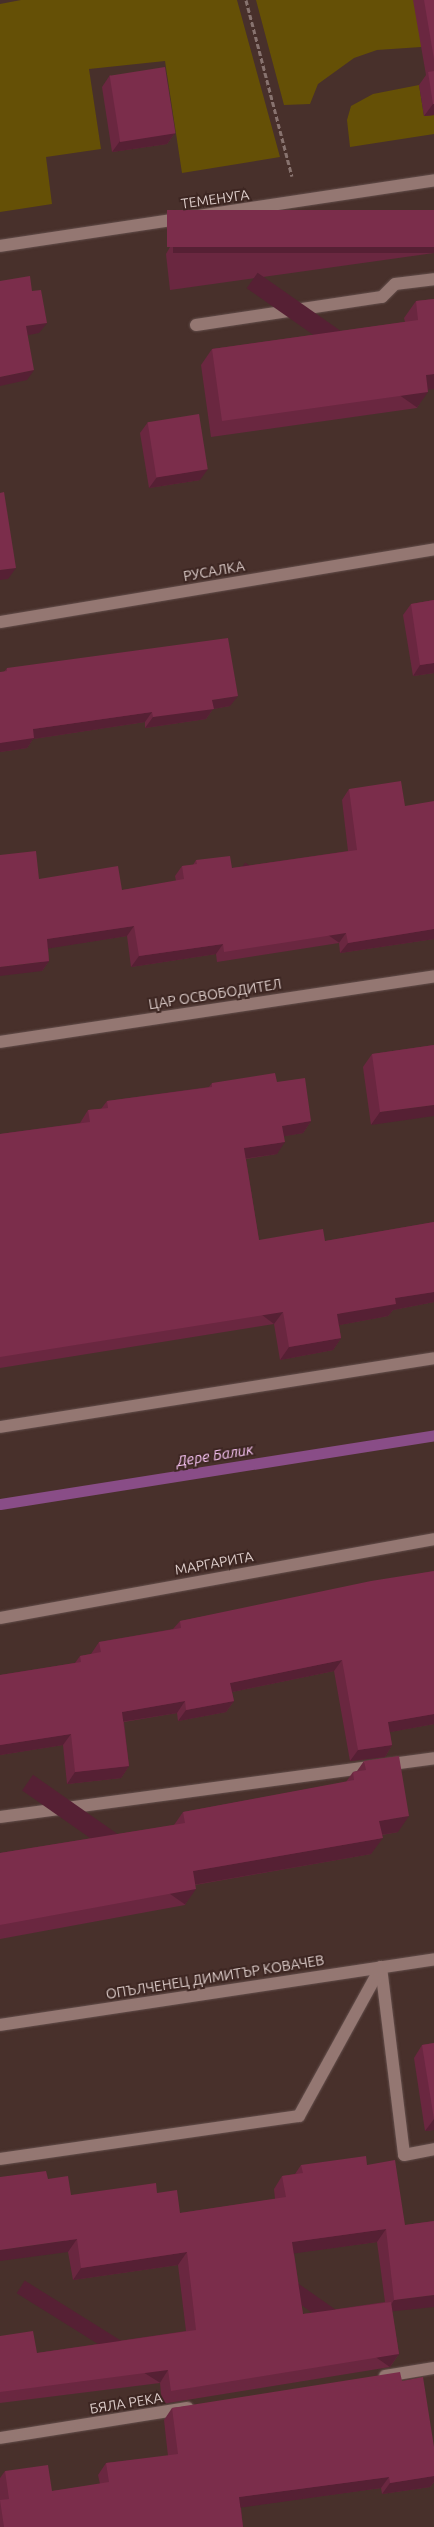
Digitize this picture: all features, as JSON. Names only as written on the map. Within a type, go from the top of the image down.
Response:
[{"type":"street","name":"ТЕМЕНУГА","points":[[0,246],[434,180]]},
{"type":"street","points":[[196,325],[382,297],[395,284],[434,279]]},
{"type":"street","name":"РУСАЛКА","points":[[0,622],[434,549]]},
{"type":"street","name":"ЦАР ОСВОБОДИТЕЛ","points":[[0,1042],[434,976]]},
{"type":"street","points":[[0,1427],[434,1358]]},
{"type":"street","name":"МАРГАРИТА","points":[[0,1618],[434,1539]]},
{"type":"street","points":[[0,1817],[434,1758]]},
{"type":"street","name":"ОПЪЛЧЕНЕЦ ДИМИТЪР КОВАЧЕВ","points":[[0,2025],[434,1959]]},
{"type":"street","points":[[381,1967],[404,2154],[434,2149]]},
{"type":"street","points":[[0,2159],[299,2116],[381,1967]]},
{"type":"street","points":[[375,2378],[434,2368]]},
{"type":"street","name":"БЯЛА РЕКА","points":[[0,2438],[197,2406]]},
{"type":"path","points":[[246,0],[298,201]]},
{"type":"shaded area","points":[[21,0],[237,0],[280,157],[182,173],[165,61],[89,69],[101,149],[46,157],[52,204],[0,212],[0,4]]},
{"type":"shaded area","points":[[256,0],[434,0],[434,6],[421,47],[377,50],[354,58],[318,84],[310,104],[284,105]]},
{"type":"shaded area","points":[[419,85],[424,116],[434,115],[434,134],[350,147],[347,120],[351,106],[373,94]]},
{"type":"building","points":[[424,0],[434,0],[434,59]]},
{"type":"building","points":[[165,67],[175,133],[120,142],[110,76]]},
{"type":"building","points":[[434,71],[434,104],[433,104],[428,72]]},
{"type":"building","points":[[167,210],[434,210],[434,247],[167,247]]},
{"type":"building","points":[[30,276],[32,291],[41,290],[47,323],[26,326],[34,370],[0,377],[0,281]]},
{"type":"building","points":[[434,299],[434,374],[426,375],[428,392],[222,421],[212,349],[418,320],[416,301]]},
{"type":"building","points":[[199,414],[208,469],[156,477],[148,422]]},
{"type":"building","points":[[4,492],[16,568],[0,570],[0,493]]},
{"type":"building","points":[[434,600],[434,663],[420,665],[411,604]]},
{"type":"building","points":[[228,638],[238,696],[212,700],[214,709],[153,717],[152,712],[33,729],[34,738],[0,743],[0,672],[7,671],[7,668]]},
{"type":"building","points":[[401,781],[405,806],[434,801],[434,929],[348,943],[346,933],[224,952],[223,944],[139,956],[134,926],[47,939],[49,961],[0,967],[0,855],[36,851],[39,879],[118,866],[122,890],[184,879],[182,866],[197,864],[196,860],[230,856],[232,868],[357,850],[349,789]]},
{"type":"building","points":[[434,1045],[434,1105],[380,1112],[372,1054]]},
{"type":"building","points":[[275,1073],[277,1082],[305,1078],[311,1121],[282,1126],[285,1142],[244,1148],[259,1240],[323,1229],[325,1241],[434,1222],[434,1292],[395,1298],[396,1304],[337,1314],[341,1338],[289,1347],[283,1312],[0,1357],[0,1134],[90,1122],[88,1110],[108,1108],[107,1101],[212,1087],[212,1083]]},
{"type":"building","points":[[434,1571],[434,1714],[388,1722],[392,1745],[358,1750],[342,1660],[230,1683],[234,1701],[186,1710],[185,1701],[122,1712],[129,1766],[75,1772],[71,1734],[0,1745],[0,1675],[81,1662],[80,1656],[101,1652],[99,1642],[181,1628],[180,1621],[371,1581]]},
{"type":"building","points":[[399,1756],[409,1816],[379,1821],[383,1838],[193,1871],[196,1889],[0,1925],[0,1853],[185,1823],[183,1812],[354,1780],[353,1772],[366,1770],[364,1761]]},
{"type":"building","points":[[434,2043],[434,2119],[422,2045]]},
{"type":"building","points":[[366,2156],[367,2165],[395,2160],[405,2225],[434,2221],[434,2295],[394,2300],[386,2229],[292,2242],[303,2314],[391,2302],[399,2354],[171,2391],[168,2370],[0,2392],[0,2336],[33,2331],[37,2353],[196,2330],[187,2252],[81,2268],[77,2239],[0,2250],[0,2177],[46,2171],[48,2179],[68,2176],[71,2195],[156,2183],[157,2193],[177,2190],[180,2213],[286,2197],[282,2176],[303,2173],[301,2165]]},
{"type":"building","points":[[400,2372],[402,2381],[423,2377],[434,2447],[434,2476],[390,2483],[389,2477],[239,2497],[243,2527],[4,2527],[0,2500],[9,2499],[5,2471],[48,2465],[52,2491],[109,2482],[106,2463],[178,2454],[172,2408]]},
{"type":"waterway","name":"Дере Балик","points":[[0,1504],[434,1435]]}]
